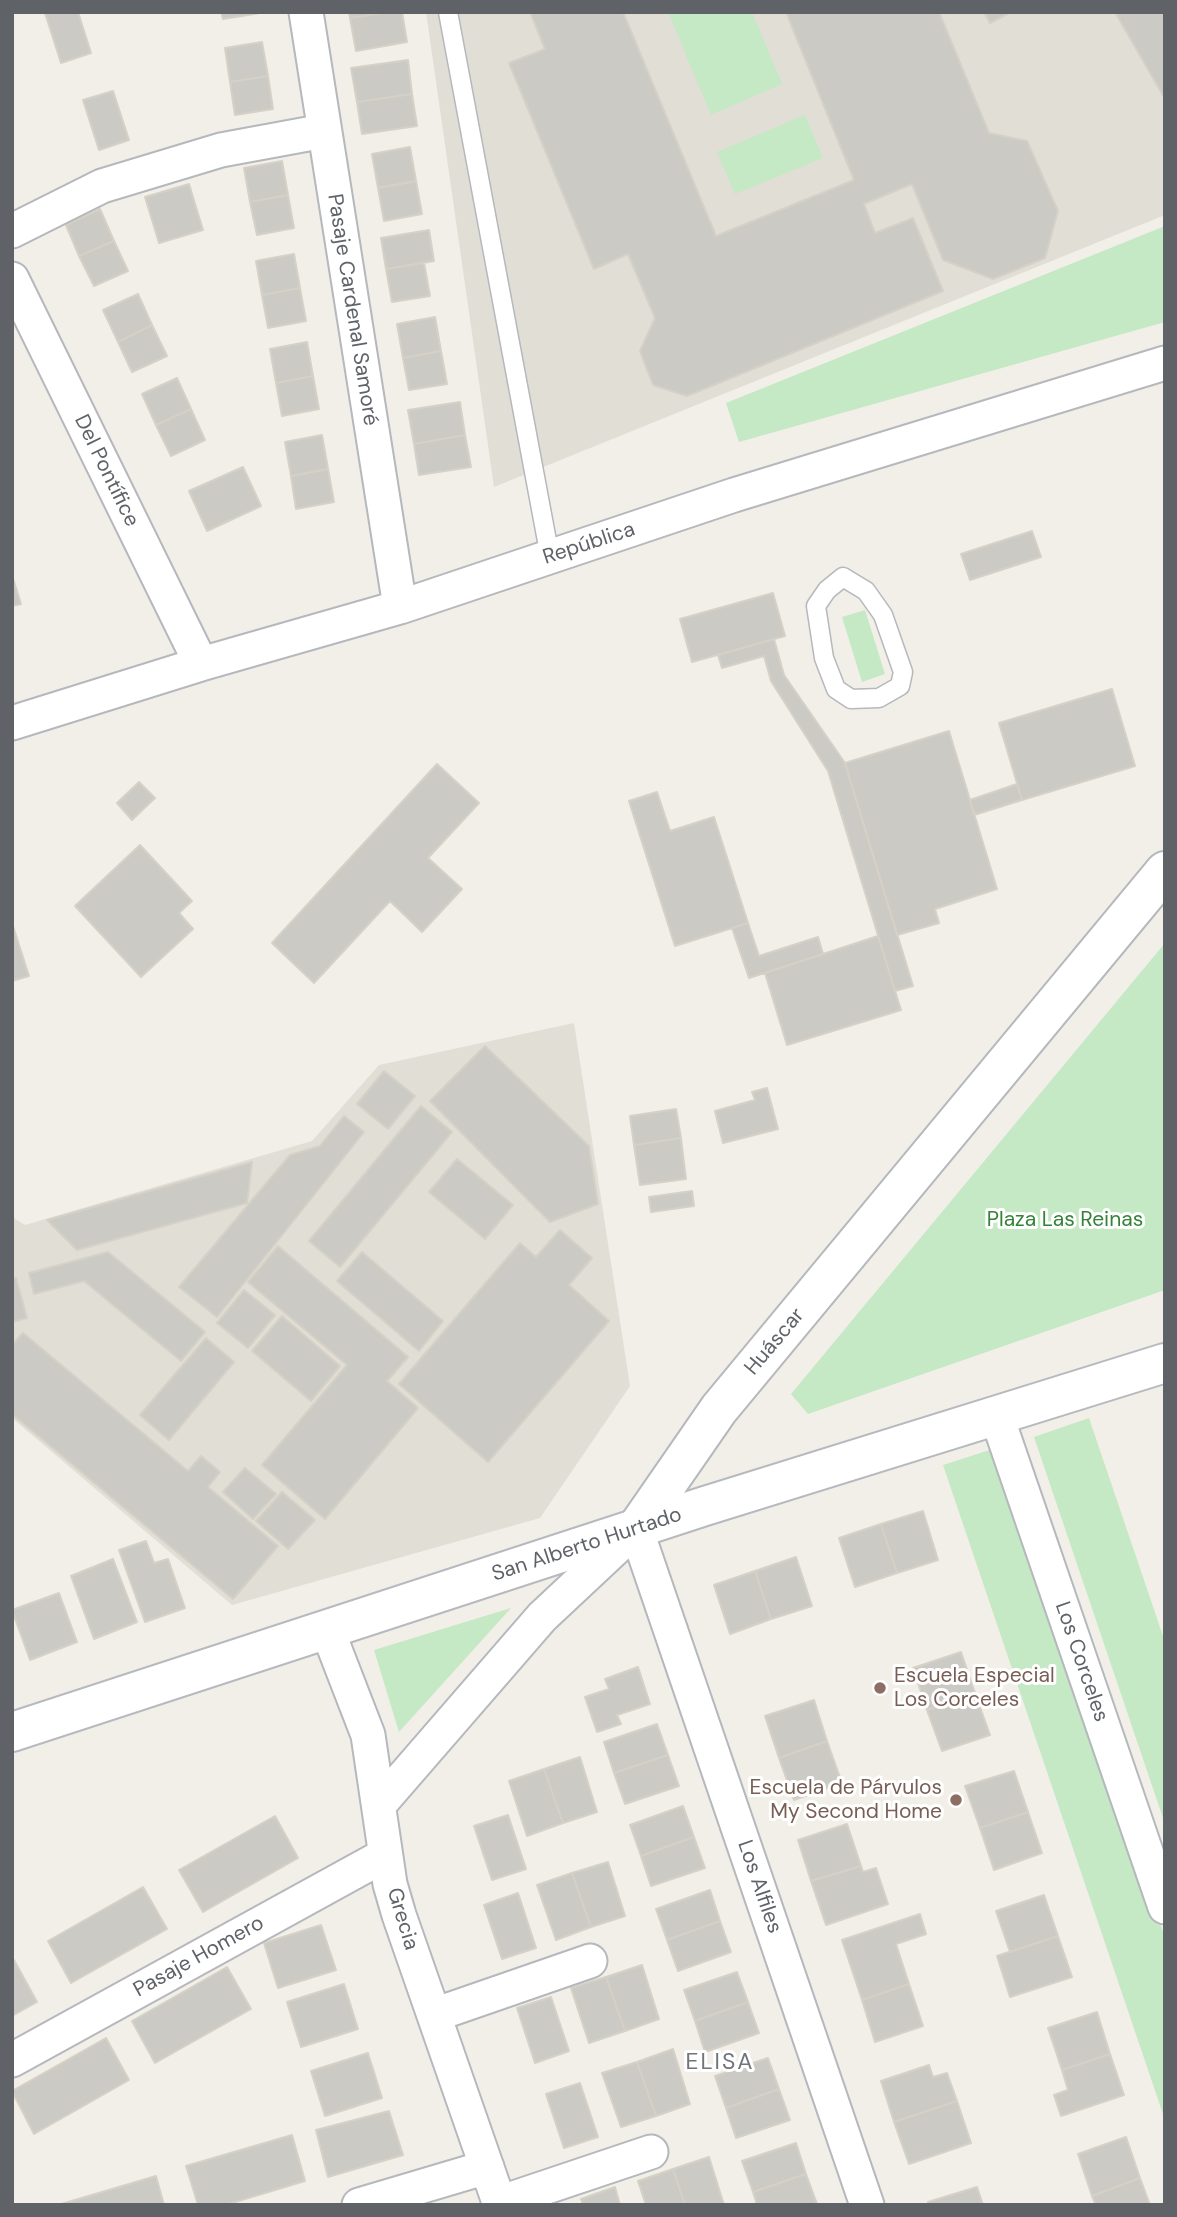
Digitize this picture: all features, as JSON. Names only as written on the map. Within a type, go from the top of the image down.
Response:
[{"type":"main road","name":"Huáscar","points":[[636,1529],[719,1409],[1165,871]]},
{"type":"main road","name":"San Alberto Hurtado","points":[[12,1732],[636,1529],[1165,1363]]},
{"type":"street","name":"Pasaje Cardenal Samoré","points":[[306,12],[400,607]]},
{"type":"street","points":[[12,231],[102,186],[221,150],[324,131]]},
{"type":"street","name":"Del Pontífice","points":[[12,279],[201,664]]},
{"type":"street","name":"República","points":[[12,723],[201,664],[400,607],[734,495],[1165,363]]},
{"type":"street","name":"Los Corceles","points":[[997,1417],[1165,1907]]},
{"type":"street","name":"Huáscar","points":[[379,1805],[542,1617],[636,1529]]},
{"type":"street","name":"Los Alfiles","points":[[636,1529],[867,2205]]},
{"type":"street","name":"Grecia","points":[[327,1629],[364,1720],[372,1753],[390,1884],[399,1915],[500,2204]]},
{"type":"street","name":"Pasaje Homero","points":[[12,2060],[385,1854]]},
{"type":"street","points":[[434,2015],[590,1961]]},
{"type":"street","points":[[500,2204],[651,2152]]},
{"type":"street","points":[[359,2205],[487,2167]]},
{"type":"lane","points":[[448,12],[550,556]]},
{"type":"lane","points":[[843,577],[866,591],[883,615],[903,672],[900,686],[879,698],[851,699],[836,689],[824,658],[816,606],[827,590],[843,577]]},
{"type":"shaded area","points":[[426,12],[1165,12],[1165,215],[494,487]]},
{"type":"shaded area","points":[[574,1023],[630,1386],[540,1518],[232,1605],[12,1418],[12,1217],[25,1225],[312,1141],[379,1065]]},
{"type":"green space","points":[[668,12],[752,12],[782,84],[711,115]]},
{"type":"green space","points":[[805,115],[823,158],[735,194],[717,152]]},
{"type":"green space","points":[[1165,226],[1165,322],[739,442],[726,403]]},
{"type":"green space","points":[[865,610],[885,674],[862,682],[842,617]]},
{"type":"green space","name":"Plaza Las Reinas","points":[[1165,943],[1165,1290],[808,1414],[791,1394]]},
{"type":"green space","points":[[1089,1418],[1165,1642],[1165,1824],[1034,1437]]},
{"type":"green space","points":[[999,1447],[1165,1938],[1165,2120],[943,1465]]},
{"type":"green space","points":[[511,1608],[399,1732],[374,1650]]},
{"type":"building","points":[[78,12],[91,53],[61,63],[45,13]]},
{"type":"building","points":[[221,12],[260,12],[260,13],[223,19]]},
{"type":"building","points":[[349,12],[390,12],[350,18]]},
{"type":"building","points":[[402,12],[407,42],[356,51],[350,18]]},
{"type":"building","points":[[530,12],[623,12],[716,236],[854,180],[786,12],[939,12],[989,133],[1027,141],[1058,211],[1045,258],[993,279],[943,260],[912,184],[864,204],[875,233],[913,218],[943,291],[687,396],[653,385],[640,351],[655,318],[628,254],[594,269],[509,63],[545,49]]},
{"type":"building","points":[[984,12],[1011,12],[990,23]]},
{"type":"building","points":[[1115,12],[1165,12],[1165,99]]},
{"type":"building","points":[[262,42],[268,76],[230,82],[225,48]]},
{"type":"building","points":[[408,60],[412,94],[357,102],[351,68]]},
{"type":"building","points":[[268,76],[273,109],[235,115],[230,82]]},
{"type":"building","points":[[113,91],[129,140],[99,150],[83,100]]},
{"type":"building","points":[[412,94],[417,126],[362,134],[357,102]]},
{"type":"building","points":[[410,147],[416,181],[378,188],[372,154]]},
{"type":"building","points":[[282,161],[288,195],[250,202],[244,168]]},
{"type":"building","points":[[416,181],[422,214],[384,221],[378,188]]},
{"type":"building","points":[[189,184],[203,230],[159,243],[145,197]]},
{"type":"building","points":[[288,195],[294,228],[257,235],[250,202]]},
{"type":"building","points":[[100,209],[114,241],[79,256],[66,225]]},
{"type":"building","points":[[429,230],[434,261],[386,269],[381,238]]},
{"type":"building","points":[[114,241],[128,271],[94,286],[79,256]]},
{"type":"building","points":[[294,254],[300,288],[262,295],[256,261]]},
{"type":"building","points":[[424,263],[430,296],[392,302],[386,269]]},
{"type":"building","points":[[300,288],[306,321],[268,328],[262,295]]},
{"type":"building","points":[[138,294],[152,325],[118,342],[103,310]]},
{"type":"building","points":[[435,317],[441,351],[403,358],[397,324]]},
{"type":"building","points":[[152,325],[167,356],[132,372],[118,342]]},
{"type":"building","points":[[307,342],[313,376],[276,383],[270,349]]},
{"type":"building","points":[[441,351],[447,384],[409,390],[403,358]]},
{"type":"building","points":[[313,376],[319,409],[282,416],[276,383]]},
{"type":"building","points":[[177,378],[191,409],[156,425],[142,394]]},
{"type":"building","points":[[460,402],[465,435],[414,444],[408,410]]},
{"type":"building","points":[[191,409],[205,440],[171,456],[156,425]]},
{"type":"building","points":[[322,435],[328,469],[291,476],[285,442]]},
{"type":"building","points":[[465,435],[471,467],[419,475],[414,444]]},
{"type":"building","points":[[243,467],[261,506],[207,531],[189,491]]},
{"type":"building","points":[[328,469],[334,502],[296,509],[291,476]]},
{"type":"building","points":[[1032,531],[1041,557],[970,580],[961,554]]},
{"type":"building","points":[[12,575],[21,604],[12,606]]},
{"type":"building","points":[[773,593],[785,636],[692,662],[680,619]]},
{"type":"building","points":[[774,639],[784,675],[845,763],[913,986],[895,991],[828,771],[771,681],[764,656],[722,668],[718,655]]},
{"type":"building","points":[[1112,689],[1135,766],[1022,800],[999,723]]},
{"type":"building","points":[[949,731],[997,889],[935,909],[939,923],[897,935],[845,763]]},
{"type":"building","points":[[437,764],[479,803],[428,858],[462,889],[422,932],[390,901],[314,983],[272,943]]},
{"type":"building","points":[[139,782],[155,798],[132,820],[117,803]]},
{"type":"building","points":[[1017,784],[1022,800],[974,815],[970,800]]},
{"type":"building","points":[[657,792],[670,831],[714,817],[748,923],[675,946],[629,801]]},
{"type":"building","points":[[140,845],[192,901],[179,913],[193,929],[141,977],[75,906]]},
{"type":"building","points":[[12,923],[29,976],[12,981]]},
{"type":"building","points":[[748,923],[759,956],[818,937],[823,954],[749,978],[732,928]]},
{"type":"building","points":[[878,936],[901,1010],[787,1045],[765,973]]},
{"type":"building","points":[[485,1046],[589,1146],[598,1204],[550,1222],[430,1101]]},
{"type":"building","points":[[384,1071],[415,1096],[388,1129],[357,1104]]},
{"type":"building","points":[[767,1088],[778,1129],[723,1143],[715,1111],[755,1100],[752,1092]]},
{"type":"building","points":[[421,1106],[452,1132],[340,1267],[309,1241]]},
{"type":"building","points":[[676,1109],[681,1138],[634,1145],[630,1116]]},
{"type":"building","points":[[344,1116],[364,1132],[217,1317],[179,1287],[290,1155],[320,1146]]},
{"type":"building","points":[[681,1138],[686,1179],[640,1185],[634,1145]]},
{"type":"building","points":[[457,1159],[513,1205],[485,1239],[429,1192]]},
{"type":"building","points":[[252,1162],[247,1203],[77,1250],[47,1220]]},
{"type":"building","points":[[692,1191],[694,1206],[651,1212],[649,1197]]},
{"type":"building","points":[[560,1230],[592,1258],[569,1285],[609,1321],[488,1462],[399,1384],[520,1243],[536,1257]]},
{"type":"building","points":[[278,1246],[408,1357],[387,1381],[418,1408],[325,1519],[262,1465],[347,1365],[248,1282]]},
{"type":"building","points":[[108,1252],[205,1332],[181,1361],[84,1281],[34,1294],[29,1273]]},
{"type":"building","points":[[362,1252],[443,1321],[419,1351],[337,1281]]},
{"type":"building","points":[[16,1278],[27,1318],[12,1322],[12,1279]]},
{"type":"building","points":[[244,1290],[275,1315],[248,1348],[217,1323]]},
{"type":"building","points":[[282,1316],[340,1366],[311,1401],[252,1351]]},
{"type":"building","points":[[23,1333],[188,1471],[201,1456],[220,1472],[208,1487],[278,1546],[233,1599],[12,1414],[12,1345]]},
{"type":"building","points":[[206,1338],[234,1362],[169,1440],[140,1415]]},
{"type":"building","points":[[245,1468],[276,1494],[253,1519],[223,1492]]},
{"type":"building","points":[[282,1492],[315,1520],[288,1549],[256,1521]]},
{"type":"building","points":[[923,1511],[938,1560],[897,1573],[881,1524]]},
{"type":"building","points":[[881,1524],[897,1573],[855,1587],[839,1538]]},
{"type":"building","points":[[146,1541],[154,1563],[168,1559],[185,1608],[145,1622],[119,1550]]},
{"type":"building","points":[[796,1557],[812,1606],[771,1619],[755,1571]]},
{"type":"building","points":[[113,1559],[137,1622],[94,1639],[71,1576]]},
{"type":"building","points":[[755,1571],[771,1619],[730,1634],[714,1585]]},
{"type":"building","points":[[59,1593],[77,1642],[30,1660],[12,1610]]},
{"type":"building","points":[[961,1652],[975,1693],[927,1710],[913,1668]]},
{"type":"building","points":[[638,1667],[650,1704],[617,1715],[621,1724],[597,1732],[585,1697],[609,1689],[605,1679]]},
{"type":"building","points":[[975,1693],[990,1735],[942,1751],[927,1710]]},
{"type":"building","points":[[814,1700],[827,1741],[779,1758],[765,1716]]},
{"type":"building","points":[[657,1724],[668,1755],[614,1773],[604,1742]]},
{"type":"building","points":[[827,1741],[842,1783],[794,1800],[779,1758]]},
{"type":"building","points":[[668,1755],[679,1786],[625,1804],[614,1773]]},
{"type":"building","points":[[580,1757],[597,1812],[563,1823],[544,1769]]},
{"type":"building","points":[[544,1769],[563,1823],[527,1836],[509,1781]]},
{"type":"building","points":[[1014,1771],[1028,1812],[980,1828],[965,1786]]},
{"type":"building","points":[[683,1806],[694,1837],[641,1856],[630,1825]]},
{"type":"building","points":[[1028,1812],[1042,1853],[994,1870],[980,1828]]},
{"type":"building","points":[[508,1815],[526,1869],[492,1880],[474,1826]]},
{"type":"building","points":[[275,1816],[298,1858],[203,1912],[179,1870]]},
{"type":"building","points":[[847,1824],[861,1866],[811,1881],[798,1840]]},
{"type":"building","points":[[694,1837],[705,1868],[651,1886],[641,1856]]},
{"type":"building","points":[[608,1862],[625,1916],[591,1927],[572,1873]]},
{"type":"building","points":[[861,1866],[863,1872],[876,1868],[888,1904],[826,1925],[811,1881]]},
{"type":"building","points":[[572,1873],[591,1927],[556,1940],[537,1885]]},
{"type":"building","points":[[143,1887],[167,1929],[71,1983],[48,1941]]},
{"type":"building","points":[[710,1890],[720,1921],[667,1940],[656,1909]]},
{"type":"building","points":[[518,1893],[536,1948],[502,1959],[484,1905]]},
{"type":"building","points":[[1044,1895],[1058,1936],[1010,1952],[996,1911]]},
{"type":"building","points":[[920,1914],[926,1934],[896,1944],[909,1984],[862,2000],[842,1940]]},
{"type":"building","points":[[720,1921],[731,1952],[678,1971],[667,1940]]},
{"type":"building","points":[[321,1925],[336,1970],[278,1988],[264,1943]]},
{"type":"building","points":[[1058,1936],[1072,1977],[1010,1997],[997,1956]]},
{"type":"building","points":[[14,1960],[37,2002],[12,2016],[12,1961]]},
{"type":"building","points":[[642,1965],[659,2019],[625,2031],[606,1977]]},
{"type":"building","points":[[227,1967],[251,2009],[155,2063],[132,2021]]},
{"type":"building","points":[[737,1972],[748,2002],[695,2021],[684,1990]]},
{"type":"building","points":[[606,1977],[625,2031],[589,2043],[571,1988]]},
{"type":"building","points":[[344,1984],[358,2029],[301,2047],[287,2002]]},
{"type":"building","points":[[909,1984],[923,2026],[875,2042],[862,2000]]},
{"type":"building","points":[[551,1997],[569,2051],[535,2063],[517,2008]]},
{"type":"building","points":[[748,2002],[759,2033],[705,2052],[695,2021]]},
{"type":"building","points":[[1097,2012],[1110,2054],[1062,2070],[1048,2028]]},
{"type":"building","points":[[106,2038],[129,2080],[34,2134],[12,2091]]},
{"type":"building","points":[[673,2049],[690,2104],[656,2116],[637,2062]]},
{"type":"building","points":[[368,2053],[382,2098],[325,2116],[311,2071]]},
{"type":"building","points":[[1110,2054],[1124,2095],[1061,2116],[1054,2095],[1068,2090],[1062,2070]]},
{"type":"building","points":[[768,2058],[779,2089],[726,2108],[715,2076]]},
{"type":"building","points":[[637,2062],[656,2116],[621,2127],[602,2073]]},
{"type":"building","points":[[929,2065],[933,2077],[947,2073],[957,2101],[894,2122],[881,2081]]},
{"type":"building","points":[[580,2083],[598,2137],[564,2148],[546,2094]]},
{"type":"building","points":[[779,2089],[790,2120],[736,2138],[726,2108]]},
{"type":"building","points":[[957,2101],[971,2143],[909,2164],[894,2122]]},
{"type":"building","points":[[389,2111],[403,2155],[328,2177],[316,2130]]},
{"type":"building","points":[[292,2135],[305,2181],[225,2205],[198,2205],[186,2166]]},
{"type":"building","points":[[1126,2137],[1140,2178],[1092,2196],[1078,2154]]},
{"type":"building","points":[[796,2143],[806,2174],[753,2192],[742,2161]]},
{"type":"building","points":[[709,2157],[724,2205],[685,2205],[673,2169]]},
{"type":"building","points":[[673,2169],[685,2205],[646,2205],[638,2181]]},
{"type":"building","points":[[806,2174],[817,2204],[757,2205],[753,2192]]},
{"type":"building","points":[[156,2176],[164,2205],[58,2205]]},
{"type":"building","points":[[1140,2178],[1150,2205],[1096,2205],[1092,2196]]},
{"type":"building","points":[[615,2187],[620,2205],[583,2205],[581,2199]]},
{"type":"building","points":[[977,2187],[983,2205],[929,2205],[928,2202]]},
{"type":"place","name":"Escuela Especial Los Corceles","points":[[880,1688]]},
{"type":"place","name":"Escuela de Párvulos My Second Home","points":[[956,1800]]},
{"type":"district","name":"ELISA","points":[[720,2063]]}]
